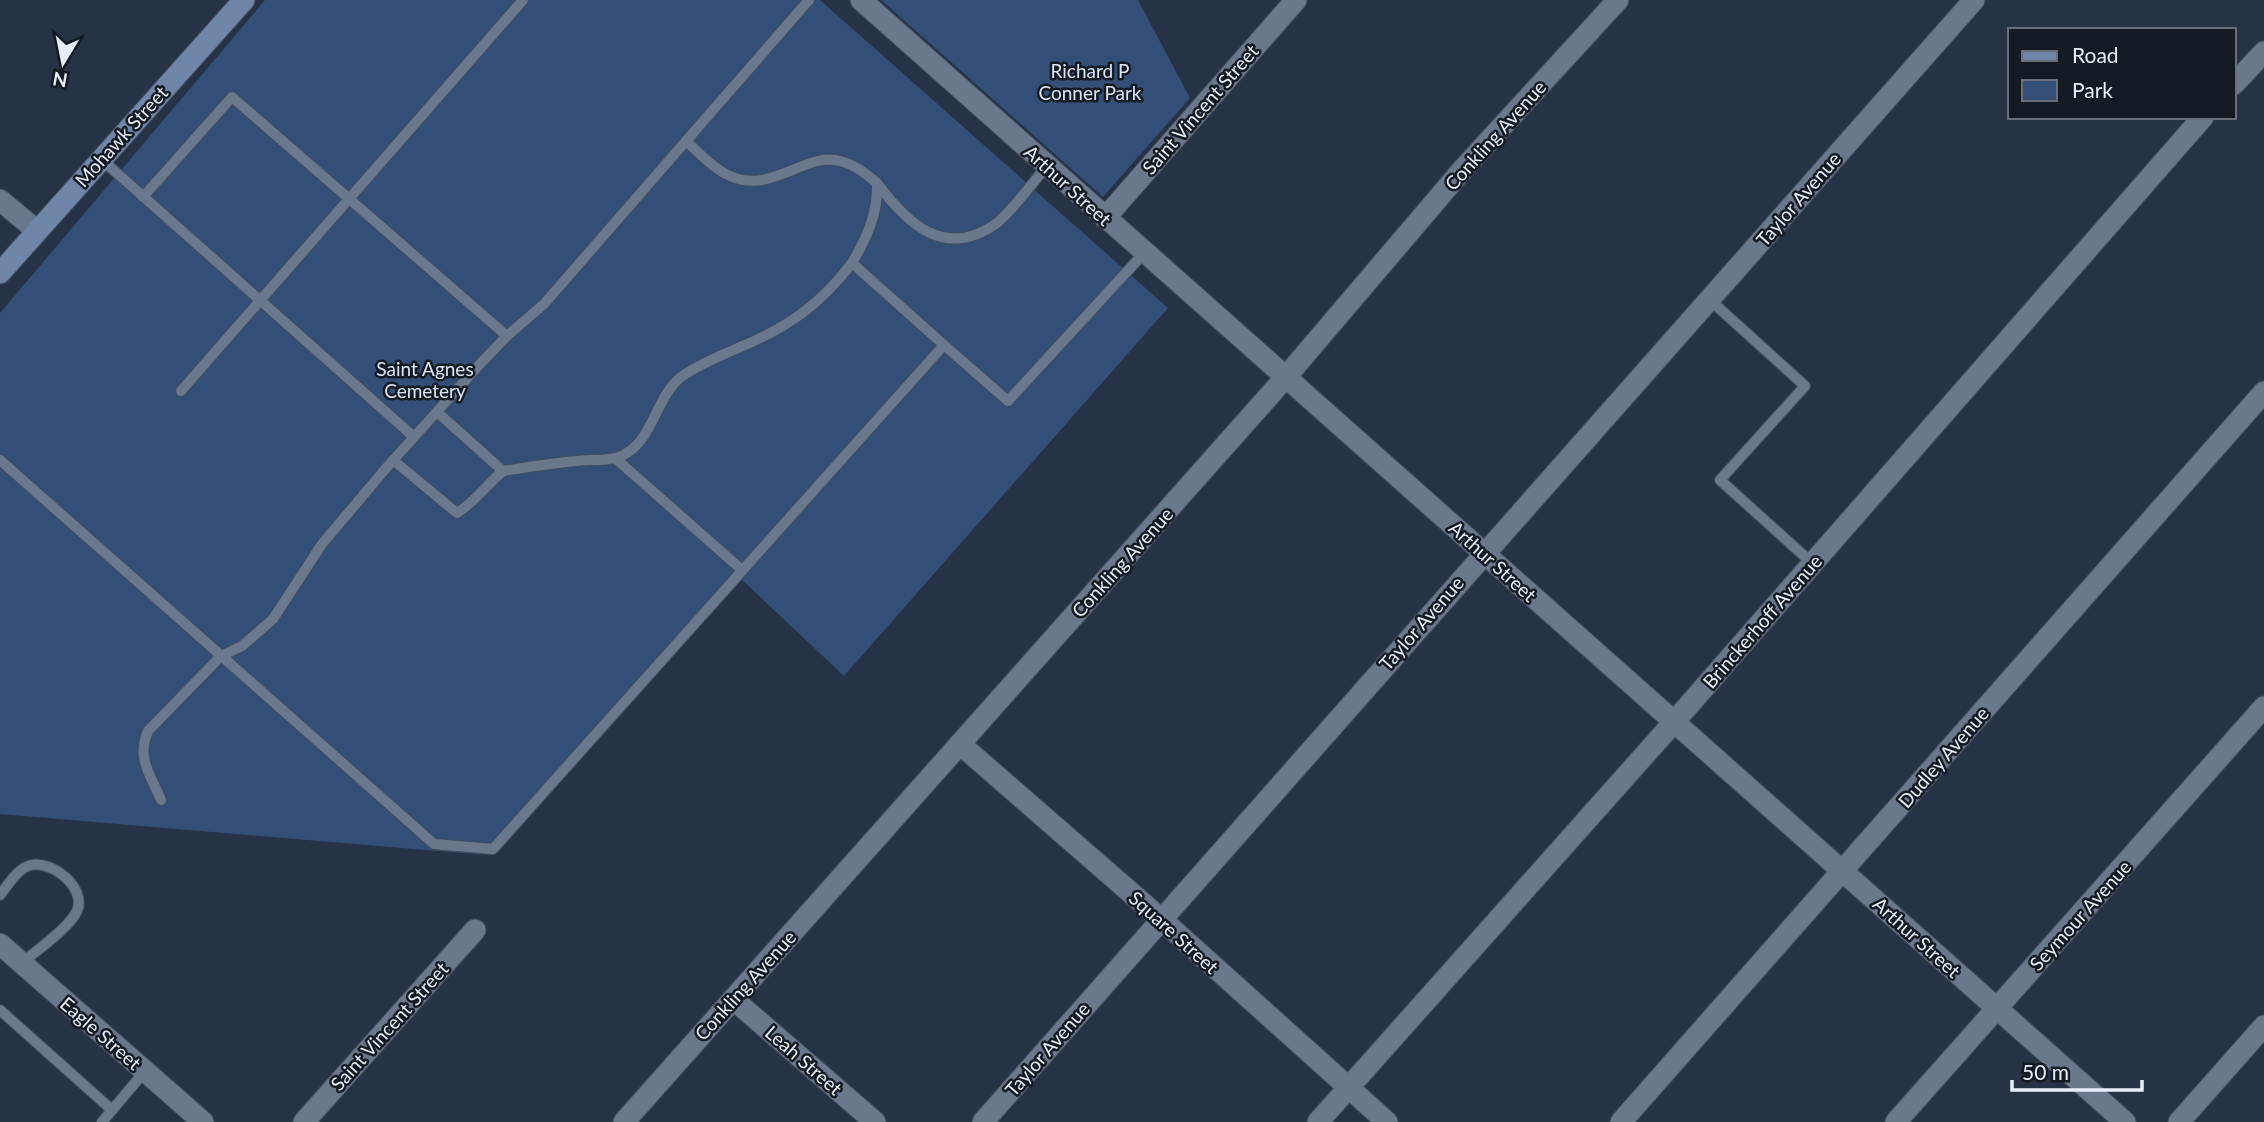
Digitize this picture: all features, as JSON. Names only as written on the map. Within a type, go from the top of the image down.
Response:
[{"type":"street","name":"Mohawk Street","points":[[0,273],[244,0]]},
{"type":"street","name":"Arthur Street","points":[[860,0],[2125,1122]]},
{"type":"street","name":"Saint Vincent Street","points":[[1105,218],[1296,0]]},
{"type":"street","name":"Conkling Avenue","points":[[624,1122],[1284,378],[1463,169],[1618,0]]},
{"type":"street","name":"Taylor Avenue","points":[[982,1122],[1483,552],[1710,300],[1974,0]]},
{"type":"street","points":[[2236,82],[2264,52]]},
{"type":"street","name":"Brinckerhoff Avenue","points":[[1318,1122],[1674,722],[2201,119]]},
{"type":"street","points":[[0,200],[36,230]]},
{"type":"street","name":"Dudley Avenue","points":[[1621,1122],[2264,392]]},
{"type":"street","name":"Seymour Avenue","points":[[1896,1122],[2264,707]]},
{"type":"street","name":"Square Street","points":[[960,744],[1161,919],[1387,1122]]},
{"type":"street","name":"Saint Vincent Street","points":[[304,1122],[475,930]]},
{"type":"street","name":"Eagle Street","points":[[0,944],[202,1122]]},
{"type":"street","name":"Leah Street","points":[[733,999],[876,1122]]},
{"type":"street","points":[[2179,1122],[2264,1026]]},
{"type":"lane","points":[[181,391],[523,0]]},
{"type":"lane","points":[[161,800],[144,764],[143,743],[148,731],[221,656],[242,646],[273,619],[322,544],[393,460],[507,336],[544,304],[808,0]]},
{"type":"lane","points":[[143,197],[232,97],[507,336]]},
{"type":"lane","points":[[686,141],[725,173],[741,179],[772,179],[822,160],[838,160],[860,168],[877,184],[895,208],[919,229],[946,237],[972,238],[999,221],[1047,166]]},
{"type":"lane","points":[[101,159],[414,437]]},
{"type":"lane","points":[[393,460],[457,513],[470,505],[486,485],[503,471],[539,464],[615,458],[627,453],[642,438],[667,393],[680,378],[707,361],[778,330],[806,312],[838,282],[867,237],[878,201],[877,184]]},
{"type":"lane","points":[[852,262],[1008,401],[1144,253]]},
{"type":"lane","points":[[1710,300],[1805,386],[1720,480],[1812,563]]},
{"type":"lane","points":[[0,460],[434,844],[493,849],[944,345]]},
{"type":"lane","points":[[436,412],[503,471]]},
{"type":"lane","points":[[615,458],[743,570]]},
{"type":"lane","points":[[0,895],[23,869],[37,865],[49,867],[65,878],[79,895],[76,913],[22,963]]},
{"type":"lane","points":[[0,1010],[112,1110]]},
{"type":"lane","points":[[102,1122],[145,1071]]},
{"type":"green space","name":"Saint Agnes Cemetery","points":[[265,0],[820,0],[1168,308],[844,676],[740,578],[485,855],[0,814],[0,313]]},
{"type":"green space","name":"Richard P Conner Park","points":[[881,0],[1138,0],[1190,98],[1103,197]]}]
